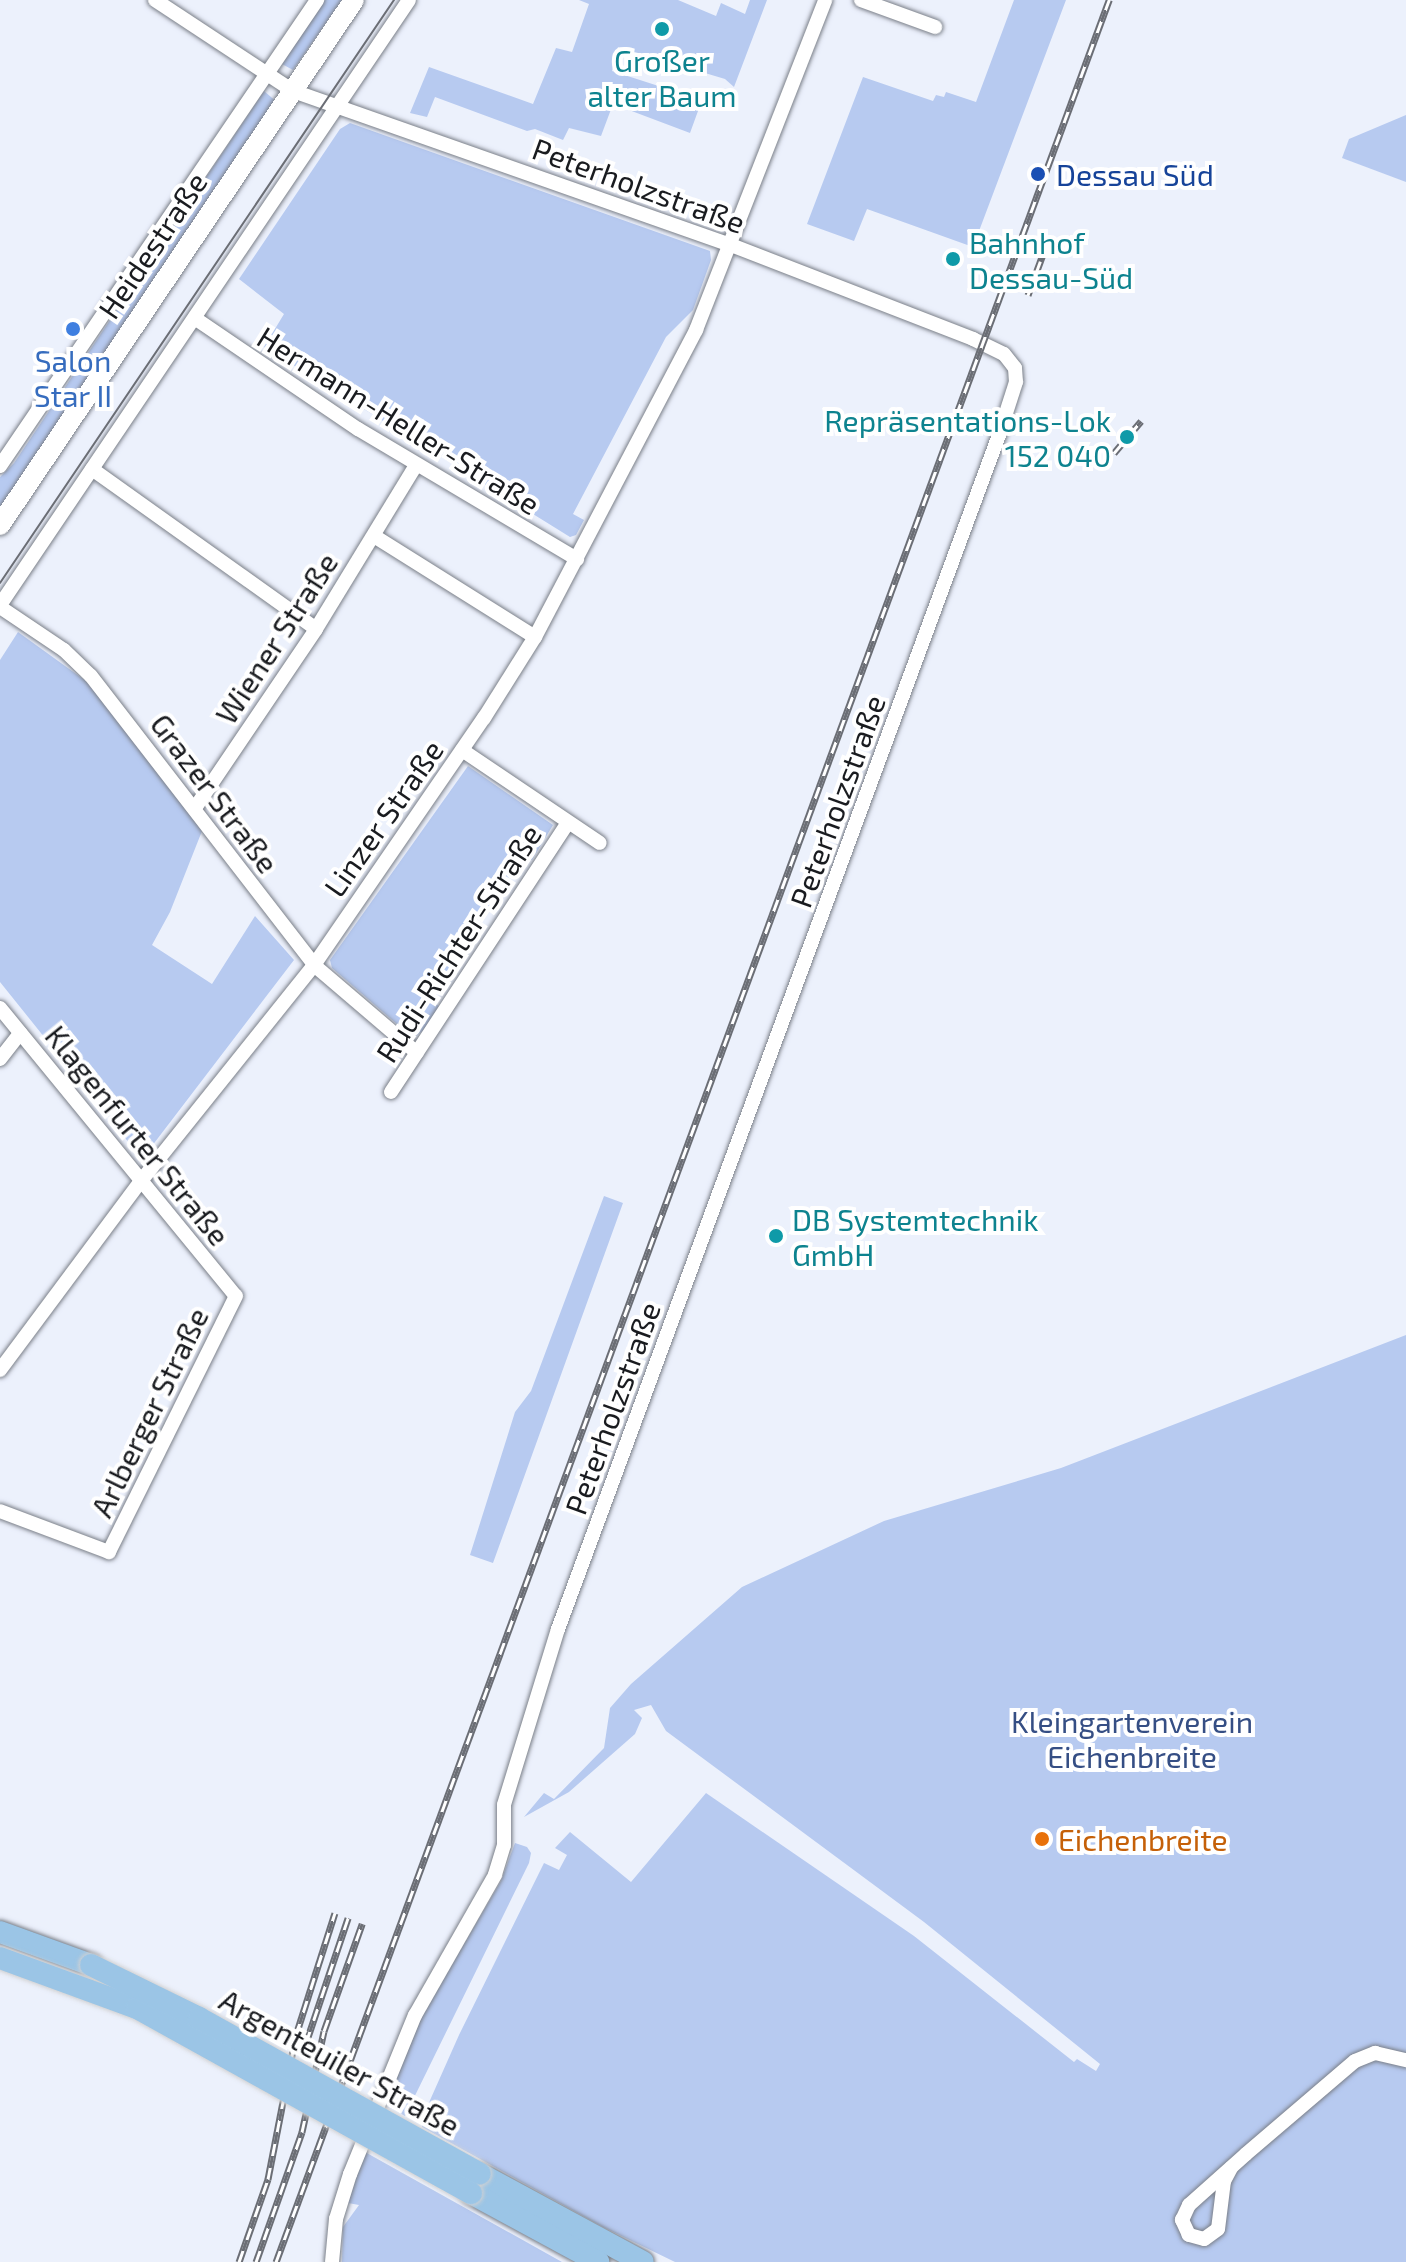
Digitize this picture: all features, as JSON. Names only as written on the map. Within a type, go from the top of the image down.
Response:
[{"type":"main road","name":"Argenteuiler Straße","points":[[0,1932],[91,1965],[151,1993],[476,2184],[598,2262]]},
{"type":"main road","name":"Argenteuiler Straße","points":[[0,1958],[137,2008],[476,2184],[643,2262]]},
{"type":"street","name":"Peterholzstraße","points":[[155,0],[293,91],[731,245],[995,349],[1015,368],[1016,382],[821,921],[558,1629],[504,1805],[504,1845],[495,1875],[429,1986],[368,2126],[342,2198],[332,2262]]},
{"type":"street","name":"Heidestraße","points":[[0,466],[317,0]]},
{"type":"street","name":"Heidestraße","points":[[0,525],[354,0]]},
{"type":"street","points":[[0,606],[409,0]]},
{"type":"street","name":"Linzer Straße","points":[[0,1370],[141,1181],[314,965],[462,750],[535,637],[696,330],[825,0]]},
{"type":"street","points":[[861,0],[935,27]]},
{"type":"street","name":"Hermann-Heller-Straße","points":[[196,319],[416,465],[577,559]]},
{"type":"street","name":"Wiener Straße","points":[[195,808],[316,629],[416,465]]},
{"type":"street","points":[[92,469],[316,629]]},
{"type":"street","name":"Wiener Straße","points":[[374,536],[535,637]]},
{"type":"street","name":"Grazer Straße","points":[[0,606],[64,650],[91,676],[314,965],[417,1053]]},
{"type":"street","points":[[462,750],[600,843]]},
{"type":"street","name":"Rudi-Richter-Straße","points":[[391,1092],[568,823]]},
{"type":"street","name":"Klagenfurter Straße","points":[[0,1008],[236,1296]]},
{"type":"street","points":[[0,1059],[20,1033]]},
{"type":"street","name":"Arlberger Straße","points":[[0,1511],[109,1552],[236,1296]]},
{"type":"street","points":[[1231,2168],[1224,2181],[1218,2229],[1204,2239],[1189,2235],[1182,2220],[1184,2212],[1231,2168],[1355,2061],[1375,2053],[1406,2060]]},
{"type":"green space","points":[[325,0],[342,0],[293,70],[282,64]]},
{"type":"green space","points":[[579,0],[678,0],[716,16],[721,3],[745,14],[750,0],[767,0],[734,87],[725,79],[618,47],[612,71],[702,100],[690,133],[613,104],[601,136],[569,128],[563,140],[535,129],[527,131],[435,97],[427,117],[410,113],[429,67],[533,104],[556,48],[572,52],[589,4]]},
{"type":"green space","points":[[1014,0],[1066,0],[973,247],[867,209],[854,241],[807,224],[863,77],[933,101],[936,95],[944,97],[946,92],[976,102]]},
{"type":"green space","points":[[264,91],[278,103],[0,512],[0,477],[14,463]]},
{"type":"green space","points":[[1406,115],[1406,182],[1342,158],[1349,139]]},
{"type":"green space","points":[[350,123],[710,251],[711,260],[693,310],[666,337],[573,514],[584,520],[576,535],[570,537],[264,347],[284,314],[239,279],[340,129]]},
{"type":"green space","points":[[18,632],[90,684],[202,831],[170,912],[152,945],[212,984],[255,916],[294,960],[142,1159],[0,982],[0,660]]},
{"type":"green space","points":[[468,766],[553,825],[532,860],[523,855],[430,1000],[439,1006],[424,1030],[413,1038],[332,968],[330,960]]},
{"type":"green space","points":[[604,1196],[623,1203],[493,1563],[470,1555],[515,1412],[531,1391]]},
{"type":"green space","name":"Kleingartenverein Eichenbreite","points":[[1406,1335],[1406,2262],[675,2262],[603,2227],[422,2127],[423,2116],[459,2035],[544,1863],[559,1870],[567,1855],[555,1848],[570,1832],[631,1882],[706,1793],[914,1936],[1074,2062],[1077,2059],[1096,2071],[1100,2064],[924,1922],[666,1731],[651,1705],[634,1710],[642,1718],[635,1734],[569,1792],[524,1817],[544,1793],[554,1799],[604,1748],[610,1708],[631,1684],[742,1587],[884,1521],[1061,1468]]},
{"type":"green space","points":[[515,1843],[527,1847],[531,1853],[529,1863],[405,2116],[385,2105],[423,2014],[501,1881]]},
{"type":"green space","points":[[365,2152],[562,2262],[342,2262],[343,2227],[359,2205],[348,2203]]},
{"type":"tram line","points":[[0,583],[394,0]]},
{"type":"railway","points":[[276,2262],[1109,0]]},
{"type":"railway","points":[[1028,295],[1043,254]]},
{"type":"railway","points":[[1114,453],[1141,421]]},
{"type":"railway","points":[[239,2262],[268,2179],[296,2035],[335,1913]]},
{"type":"railway","points":[[306,2043],[348,1918]]},
{"type":"railway","points":[[256,2262],[302,2132],[324,2031],[362,1924]]},
{"type":"place","name":"Großer alter Baum","points":[[662,29]]},
{"type":"place","name":"Dessau Süd","points":[[1038,174]]},
{"type":"place","name":"Bahnhof Dessau-Süd","points":[[953,259]]},
{"type":"place","name":"Salon Star II","points":[[73,329]]},
{"type":"place","name":"Repräsentations-Lok 152 040","points":[[1127,437]]},
{"type":"place","name":"DB Systemtechnik GmbH","points":[[776,1236]]},
{"type":"place","name":"Eichenbreite","points":[[1042,1839]]}]
